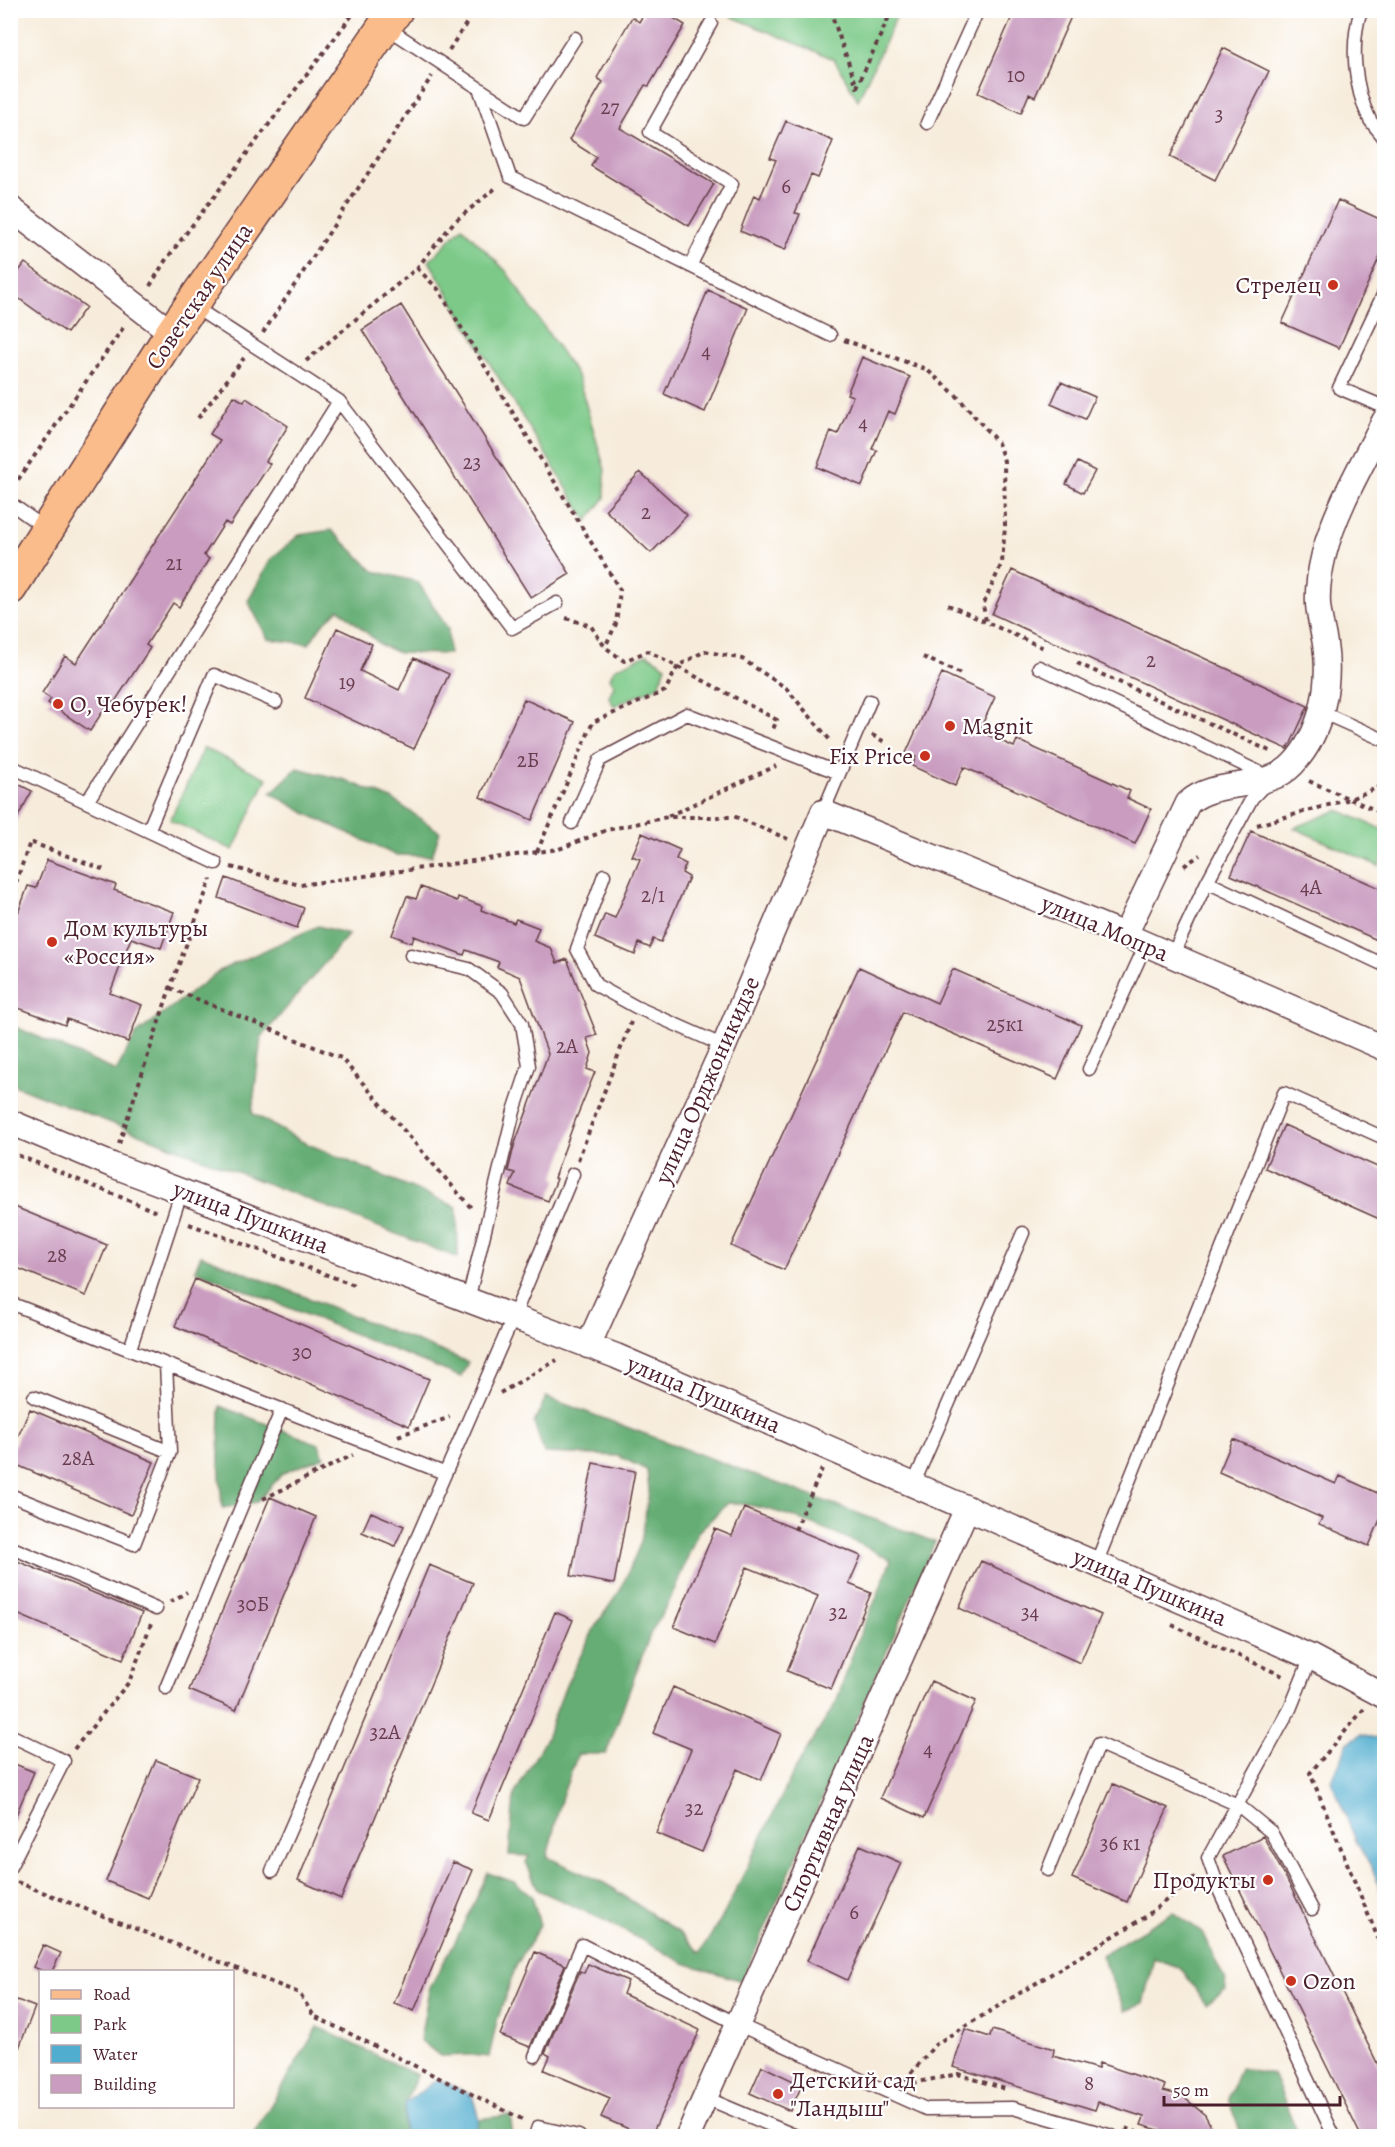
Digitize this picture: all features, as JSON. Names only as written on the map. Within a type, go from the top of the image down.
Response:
[{"type":"main road","name":"Советская улица","points":[[10,588],[172,333],[390,18]]},
{"type":"street","points":[[10,208],[172,333]]},
{"type":"street","points":[[1135,940],[1146,892],[1188,803],[1209,791],[1284,770],[1308,744],[1316,728],[1321,712],[1327,664],[1318,604],[1318,585],[1324,553],[1346,500],[1384,421]]},
{"type":"street","name":"улица Орджоникидзе","points":[[588,1346],[724,1046],[823,812]]},
{"type":"street","name":"улица Мопра","points":[[823,812],[1135,940],[1384,1048]]},
{"type":"street","name":"улица Пушкина","points":[[10,1122],[112,1165],[616,1356],[1311,1657],[1384,1696]]},
{"type":"street","name":"Спортивная улица","points":[[688,2136],[967,1508]]},
{"type":"lane","points":[[927,123],[978,10]]},
{"type":"lane","points":[[1361,10],[1354,57],[1360,90],[1370,120],[1384,138]]},
{"type":"lane","points":[[390,18],[441,63],[524,118],[575,38]]},
{"type":"lane","points":[[690,266],[732,184],[650,132],[711,23]]},
{"type":"lane","points":[[479,88],[510,177],[830,334]]},
{"type":"lane","points":[[1384,293],[1340,388],[1384,407]]},
{"type":"lane","points":[[192,305],[339,401],[512,628],[557,603]]},
{"type":"lane","points":[[87,801],[339,401]]},
{"type":"lane","points":[[10,503],[47,530]]},
{"type":"lane","points":[[1039,667],[1284,770],[1252,798],[1207,882],[1172,956]]},
{"type":"lane","points":[[148,831],[214,675],[276,702]]},
{"type":"lane","points":[[823,812],[870,702]]},
{"type":"lane","points":[[1321,712],[1384,740]]},
{"type":"lane","points":[[572,824],[600,760],[687,714],[839,773]]},
{"type":"lane","points":[[10,766],[216,863]]},
{"type":"lane","points":[[603,875],[577,949],[596,985],[636,1007],[724,1046]]},
{"type":"lane","points":[[1207,882],[1384,965]]},
{"type":"lane","points":[[1089,1069],[1135,940]]},
{"type":"lane","points":[[411,955],[470,969],[502,993],[522,1024],[529,1066],[514,1111],[468,1300]]},
{"type":"lane","points":[[1096,1564],[1284,1093],[1384,1138]]},
{"type":"lane","points":[[272,1870],[513,1318],[573,1174]]},
{"type":"lane","points":[[130,1350],[171,1218],[182,1190]]},
{"type":"lane","points":[[913,1485],[1023,1233]]},
{"type":"lane","points":[[10,1303],[444,1473]]},
{"type":"lane","points":[[10,1495],[134,1544],[170,1452],[166,1364]]},
{"type":"lane","points":[[34,1397],[170,1452]]},
{"type":"lane","points":[[166,1688],[282,1409]]},
{"type":"lane","points":[[10,1546],[156,1609]]},
{"type":"lane","points":[[1311,1657],[1290,1709],[1208,1858],[1220,1892],[1334,2136]]},
{"type":"lane","points":[[10,1734],[64,1761],[10,1867]]},
{"type":"lane","points":[[1048,1870],[1099,1744],[1238,1805],[1271,1832],[1312,1909]]},
{"type":"lane","points":[[535,2056],[582,1945],[739,2025],[926,2109],[1014,2108],[1112,2136]]},
{"type":"lane","points":[[706,2098],[796,2136]]},
{"type":"lane","points":[[537,2132],[579,2136]]},
{"type":"path","points":[[10,490],[137,307],[165,261],[356,10]]},
{"type":"path","points":[[198,418],[254,346],[476,10]]},
{"type":"path","points":[[830,10],[857,87],[892,10]]},
{"type":"path","points":[[294,372],[417,268],[454,222],[510,177]]},
{"type":"path","points":[[417,268],[438,289],[620,590],[616,624],[605,647]]},
{"type":"path","points":[[830,334],[926,369],[957,396],[998,443],[1004,461],[1005,526],[1002,563],[983,605],[986,621]]},
{"type":"path","points":[[948,605],[1050,651]]},
{"type":"path","points":[[543,611],[591,626],[605,647],[624,661],[648,651],[678,666],[777,720],[771,734]]},
{"type":"path","points":[[678,666],[705,651],[742,659],[786,688],[830,740]]},
{"type":"path","points":[[923,657],[963,675]]},
{"type":"path","points":[[1071,660],[1284,770],[1384,814]]},
{"type":"path","points":[[1146,892],[1234,832],[1350,799],[1384,785]]},
{"type":"path","points":[[112,1165],[170,988],[216,863],[300,885],[559,849],[607,830],[667,817],[736,817],[808,847]]},
{"type":"path","points":[[10,900],[30,842],[105,870]]},
{"type":"path","points":[[170,988],[341,1058],[486,1225]]},
{"type":"path","points":[[573,1174],[636,1007]]},
{"type":"path","points":[[10,1152],[171,1218],[360,1287]]},
{"type":"path","points":[[546,1356],[567,1364]]},
{"type":"path","points":[[795,1530],[822,1468],[832,1472]]},
{"type":"path","points":[[64,1761],[129,1682],[156,1609]]},
{"type":"path","points":[[1162,1620],[1300,1684]]},
{"type":"path","points":[[1354,1705],[1365,1709],[1310,1773],[1384,1953]]},
{"type":"path","points":[[1012,2091],[958,2074],[900,2086],[936,2044],[1145,1917],[1210,1865]]},
{"type":"path","points":[[10,1880],[299,1992],[314,2016],[537,2132]]},
{"type":"path","points":[[1120,2126],[1147,2136]]},
{"type":"green space","points":[[718,11],[899,11],[858,100],[834,59]]},
{"type":"green space","points":[[462,227],[506,271],[578,377],[605,470],[605,498],[587,521],[429,261]]},
{"type":"green space","points":[[331,530],[374,571],[418,582],[448,629],[449,654],[399,653],[381,645],[339,609],[321,626],[309,644],[268,639],[248,601],[271,559],[299,535]]},
{"type":"green space","points":[[647,654],[666,666],[659,686],[614,706],[609,697],[614,685],[610,678],[614,669]]},
{"type":"green space","points":[[204,748],[267,778],[233,850],[170,820]]},
{"type":"green space","points":[[297,768],[345,780],[392,799],[440,832],[432,856],[395,855],[307,814],[271,793]]},
{"type":"green space","points":[[1338,810],[1384,830],[1384,854],[1379,866],[1294,828]]},
{"type":"green space","points":[[318,926],[349,934],[261,1038],[252,1113],[301,1141],[457,1207],[458,1258],[11,1084],[11,1025],[116,1071],[136,1034],[221,970]]},
{"type":"green space","points":[[201,1255],[468,1362],[461,1377],[195,1270]]},
{"type":"green space","points":[[546,1397],[935,1542],[742,1981],[684,1963],[608,1922],[538,1890],[526,1862],[529,1856],[509,1855],[514,1795],[546,1738],[566,1685],[596,1625],[621,1589],[641,1542],[649,1491],[647,1470],[618,1456],[544,1453],[534,1423]],"holes":[[[728,1503],[767,1509],[811,1524],[891,1560],[857,1641],[836,1703],[796,1767],[724,1914],[700,1953],[680,1933],[606,1884],[547,1857],[562,1796],[578,1754],[606,1754],[651,1632],[670,1600],[698,1532]]]},
{"type":"green space","points":[[220,1406],[319,1444],[324,1457],[283,1473],[257,1502],[222,1508],[219,1459]]},
{"type":"green space","points":[[488,1873],[514,1882],[532,1896],[540,1925],[516,1966],[497,2021],[489,2057],[440,2056],[420,2040],[429,1989],[464,1925]]},
{"type":"green space","points":[[1173,1912],[1202,1932],[1224,1978],[1226,1990],[1206,2005],[1181,1968],[1154,1958],[1143,2004],[1125,2011],[1101,1955]]},
{"type":"green space","points":[[318,2027],[417,2075],[405,2103],[404,2136],[252,2136]]},
{"type":"green space","points":[[1240,2068],[1273,2074],[1299,2136],[1242,2136],[1228,2099]]},
{"type":"green space","points":[[510,2115],[513,2136],[472,2136],[479,2119]]},
{"type":"water","points":[[1362,1734],[1384,1741],[1384,1898],[1372,1869],[1357,1843],[1331,1780],[1347,1743]]},
{"type":"water","points":[[438,2079],[472,2095],[479,2119],[473,2136],[404,2136],[405,2103]]},
{"type":"building","points":[[646,10],[660,10],[685,25],[649,86],[645,85],[620,128],[714,184],[689,226],[591,166],[596,157],[569,140],[603,82],[597,78],[632,17],[639,22]]},
{"type":"building","points":[[1015,10],[1074,10],[1035,97],[1029,94],[1021,113],[978,93]]},
{"type":"building","points":[[1223,48],[1269,71],[1215,180],[1170,157]]},
{"type":"building","points":[[786,121],[833,141],[818,178],[811,175],[795,213],[800,214],[785,250],[740,231],[754,195],[760,198],[776,160],[770,158]]},
{"type":"building","name":"Стрелец","points":[[1338,200],[1384,221],[1384,247],[1339,348],[1282,323]]},
{"type":"building","points":[[25,263],[86,307],[67,333],[10,292],[10,283]]},
{"type":"building","points":[[708,290],[748,308],[705,412],[664,394]]},
{"type":"building","points":[[401,305],[570,574],[531,598],[362,330]]},
{"type":"building","points":[[862,357],[910,377],[895,414],[888,411],[872,449],[877,450],[862,486],[817,467],[831,431],[838,434],[853,396],[847,394]]},
{"type":"building","points":[[1061,382],[1095,397],[1085,419],[1051,404]]},
{"type":"building","points":[[234,396],[244,402],[246,398],[288,426],[266,461],[270,464],[230,525],[225,522],[204,555],[209,559],[179,607],[173,603],[146,645],[150,648],[114,703],[110,700],[90,731],[48,703],[51,699],[42,693],[65,656],[76,663],[184,497],[220,440],[210,434]]},
{"type":"building","points":[[1078,462],[1095,471],[1083,493],[1066,484]]},
{"type":"building","points":[[640,472],[687,515],[651,553],[605,510]]},
{"type":"building","points":[[1012,570],[1308,706],[1291,743],[1287,749],[992,614]]},
{"type":"building","points":[[337,628],[372,644],[360,671],[399,690],[414,658],[449,674],[414,749],[305,698]]},
{"type":"building","points":[[942,673],[995,697],[979,731],[1014,747],[1017,740],[1130,791],[1127,798],[1151,809],[1135,844],[964,767],[955,786],[912,766],[916,757],[906,753]]},
{"type":"building","points":[[524,699],[575,722],[532,820],[480,797]]},
{"type":"building","points":[[10,780],[32,791],[10,831]]},
{"type":"building","points":[[1251,831],[1384,890],[1384,943],[1231,875]]},
{"type":"building","points":[[642,833],[680,850],[676,859],[686,864],[682,873],[689,877],[661,942],[653,939],[650,948],[639,943],[635,955],[595,938],[605,914],[615,918],[640,859],[632,856]]},
{"type":"building","points":[[47,860],[116,885],[114,890],[174,912],[161,948],[131,938],[110,993],[142,1005],[128,1042],[67,1019],[65,1025],[10,1005],[10,935],[28,886],[36,888]]},
{"type":"building","points":[[226,878],[304,908],[297,928],[219,898]]},
{"type":"building","points":[[421,887],[457,901],[458,897],[482,906],[481,910],[514,923],[516,919],[539,928],[534,941],[551,948],[557,963],[567,959],[597,1035],[587,1038],[592,1053],[587,1069],[595,1072],[554,1178],[557,1179],[548,1201],[510,1186],[515,1173],[508,1171],[514,1146],[548,1054],[520,977],[497,967],[499,962],[466,950],[464,955],[414,936],[412,943],[392,935],[407,896],[416,899]]},
{"type":"building","points":[[859,967],[937,1003],[953,969],[1081,1025],[1057,1079],[903,1012],[784,1270],[731,1246]]},
{"type":"building","points":[[1284,1125],[1384,1170],[1384,1221],[1265,1168]]},
{"type":"building","points":[[10,1205],[107,1245],[86,1296],[10,1265]]},
{"type":"building","points":[[195,1279],[429,1379],[409,1426],[175,1326]]},
{"type":"building","points":[[30,1409],[154,1462],[131,1515],[10,1462],[10,1455]]},
{"type":"building","points":[[1233,1439],[1336,1484],[1340,1476],[1384,1496],[1384,1510],[1369,1546],[1319,1524],[1322,1518],[1219,1472]]},
{"type":"building","points":[[593,1463],[635,1471],[614,1584],[571,1576]]},
{"type":"building","points":[[270,1497],[316,1517],[236,1710],[189,1690]]},
{"type":"building","points":[[744,1508],[861,1556],[849,1584],[871,1593],[831,1689],[787,1671],[818,1596],[747,1567],[715,1644],[674,1627],[715,1529],[732,1536]]},
{"type":"building","points":[[371,1512],[404,1526],[395,1546],[362,1532]]},
{"type":"building","points":[[10,1558],[142,1613],[123,1659],[10,1611]]},
{"type":"building","points":[[981,1561],[1101,1615],[1080,1663],[959,1608]]},
{"type":"building","points":[[429,1565],[473,1583],[341,1899],[298,1880]]},
{"type":"building","points":[[555,1612],[573,1620],[489,1820],[471,1813]]},
{"type":"building","points":[[931,1681],[976,1701],[924,1818],[880,1798]]},
{"type":"building","points":[[673,1687],[781,1734],[761,1780],[737,1769],[702,1852],[656,1833],[691,1749],[653,1733]]},
{"type":"building","points":[[156,1760],[198,1777],[148,1898],[106,1881]]},
{"type":"building","points":[[10,1762],[34,1772],[11,1827],[10,1827]]},
{"type":"building","points":[[1113,1784],[1168,1808],[1127,1902],[1072,1878]]},
{"type":"building","points":[[1263,1836],[1384,2077],[1384,2136],[1361,2136],[1223,1856]]},
{"type":"building","points":[[860,1845],[901,1863],[847,1980],[807,1961]]},
{"type":"building","points":[[453,1862],[473,1870],[414,2011],[394,2003]]},
{"type":"building","points":[[43,1945],[61,1953],[52,1970],[40,1970],[33,1967]]},
{"type":"building","points":[[535,1952],[565,1965],[530,2047],[500,2035]]},
{"type":"building","points":[[588,1964],[628,1981],[623,1994],[700,2030],[651,2136],[645,2136],[601,2117],[610,2098],[544,2070],[550,2056],[545,2053],[580,1971],[584,1973]]},
{"type":"building","points":[[17,2000],[35,2007],[12,2066],[10,2015]]},
{"type":"building","points":[[965,2029],[990,2037],[992,2030],[1054,2049],[1053,2056],[1098,2069],[1099,2063],[1165,2085],[1163,2091],[1182,2096],[1205,2115],[1216,2136],[1180,2136],[1141,2125],[1144,2117],[1098,2102],[1095,2110],[953,2067]]},
{"type":"building","points":[[762,2066],[802,2085],[790,2111],[750,2093]]},
{"type":"place","name":"Стрелец","points":[[1333,285]]},
{"type":"place","name":"О, Чебурек!","points":[[58,704]]},
{"type":"place","name":"Magnit","points":[[950,726]]},
{"type":"place","name":"Fix Price","points":[[925,756]]},
{"type":"place","name":"Дом культуры «Россия»","points":[[52,942]]},
{"type":"place","name":"Продукты","points":[[1268,1880]]},
{"type":"place","name":"Ozon","points":[[1291,1981]]},
{"type":"place","name":"Детский сад \"Ландыш\"","points":[[778,2094]]}]
